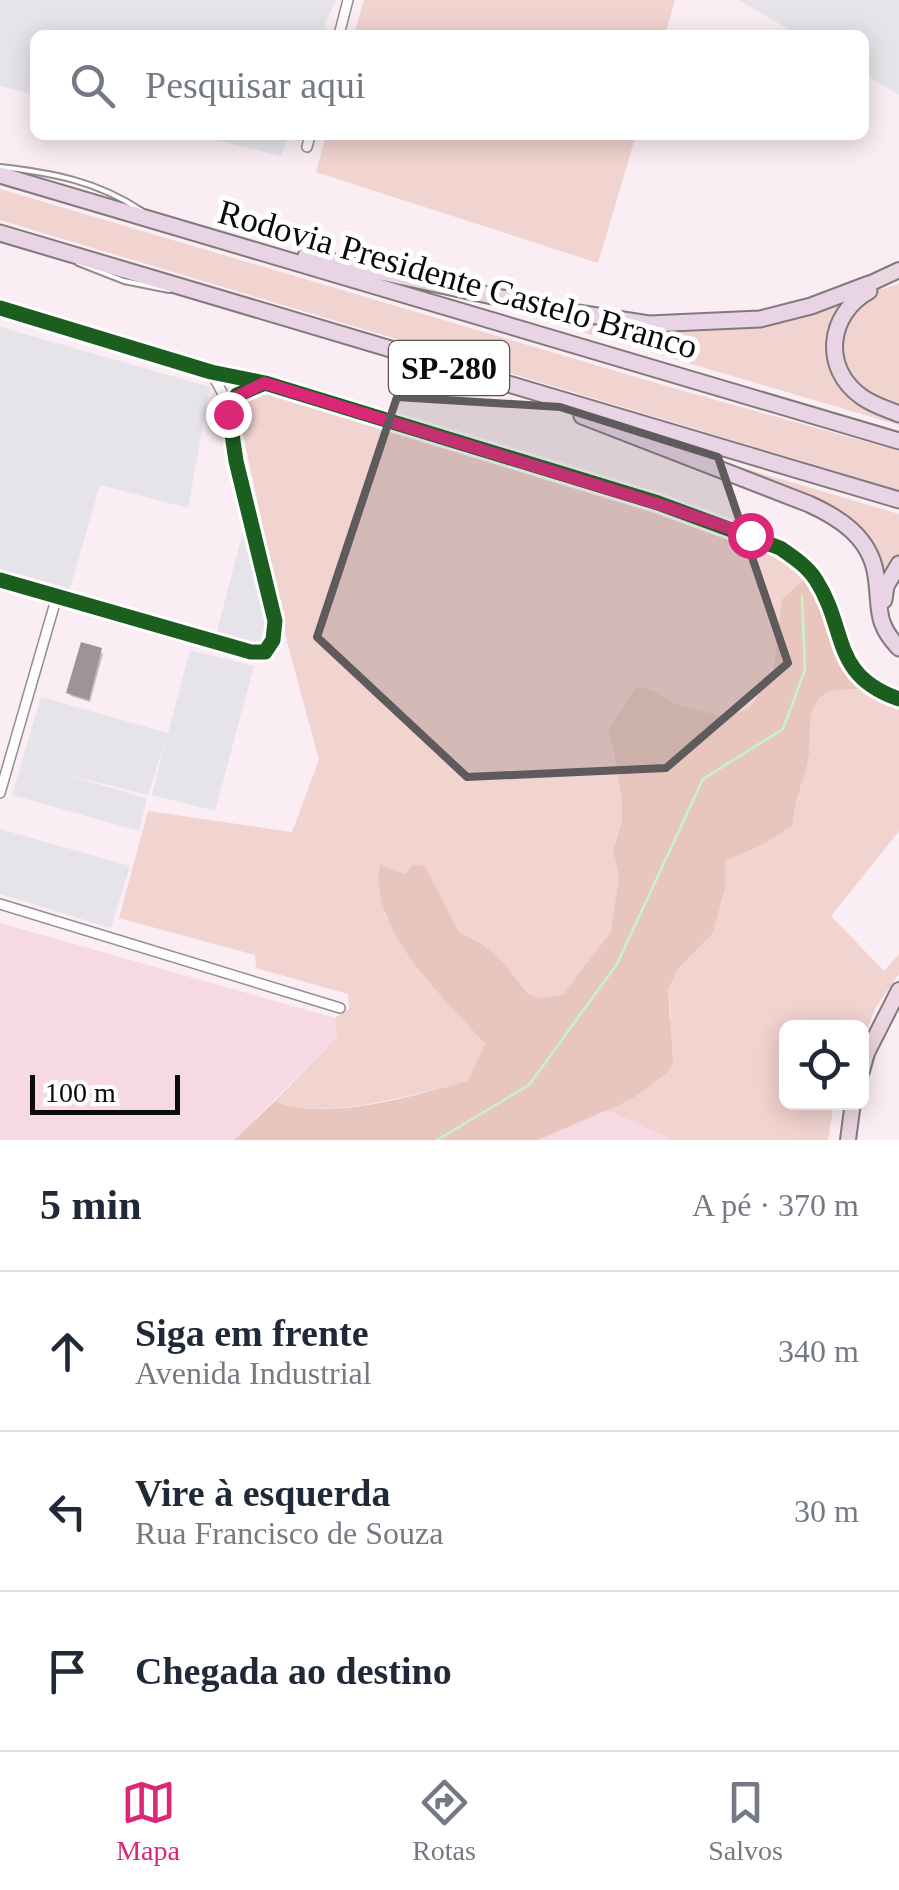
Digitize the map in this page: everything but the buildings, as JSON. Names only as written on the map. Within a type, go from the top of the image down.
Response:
[{"type":"highway","name":"Rodovia Presidente Castelo Branco","points":[[0,171],[158,222],[899,440]]},
{"type":"highway","name":"SP-280","points":[[0,233],[899,500]]},
{"type":"highway","points":[[212,237],[558,310],[649,324],[760,318],[870,287]]},
{"type":"highway","points":[[870,287],[846,307],[839,319],[835,332],[836,359],[845,380],[860,396],[899,414]]},
{"type":"highway","points":[[485,379],[839,519],[859,537],[870,555],[877,579],[880,623],[895,643]]},
{"type":"highway","points":[[895,643],[884,598],[899,564]]},
{"type":"main road","points":[[870,287],[899,270]]},
{"type":"main road","points":[[870,287],[899,282]]},
{"type":"main road","points":[[869,1049],[899,990]]},
{"type":"main road","points":[[848,1140],[852,1110]]},
{"type":"street","points":[[339,30],[348,0]]},
{"type":"street","points":[[307,147],[309,140]]},
{"type":"street","points":[[0,308],[211,372],[264,383],[658,504],[780,548],[797,559],[818,583],[840,646],[855,672],[870,686],[899,699]]},
{"type":"street","points":[[0,580],[251,652],[265,652],[273,640],[275,621],[236,461],[230,407],[211,372]]},
{"type":"street","points":[[230,407],[242,392],[264,383]]},
{"type":"street","points":[[0,793],[56,596]]},
{"type":"street","points":[[0,904],[340,1008]]},
{"type":"highlighted area","points":[[397,397],[560,407],[718,457],[788,663],[666,768],[467,777],[317,637]]},
{"type":"shaded area","points":[[0,0],[336,0],[326,30],[30,30],[30,94],[0,86]]},
{"type":"shaded area","points":[[364,0],[675,0],[666,30],[355,30]]},
{"type":"shaded area","points":[[739,0],[899,0],[899,95],[869,77],[869,30],[790,30]]},
{"type":"shaded area","points":[[216,140],[287,140],[281,156]]},
{"type":"shaded area","points":[[325,140],[635,140],[598,263],[316,172]]},
{"type":"shaded area","points":[[0,189],[899,451],[899,490],[0,220]]},
{"type":"shaded area","points":[[899,284],[899,410],[853,381],[844,362],[840,330],[871,292]]},
{"type":"shaded area","points":[[453,294],[669,329],[834,302],[841,307],[833,371],[899,418],[899,425]]},
{"type":"shaded area","points":[[0,327],[210,387],[188,508],[100,485],[70,589],[0,569]]},
{"type":"shaded area","points":[[257,390],[655,508],[775,552],[805,578],[782,599],[773,672],[749,709],[724,718],[636,687],[613,753],[622,821],[613,851],[619,877],[610,933],[563,996],[540,998],[527,993],[506,965],[484,945],[459,932],[425,867],[404,875],[382,865],[385,915],[406,952],[486,1044],[468,1082],[345,1108],[296,1107],[275,1101],[337,1037],[335,1018],[349,1009],[348,994],[256,968],[255,955],[119,918],[148,811],[292,832],[319,760],[286,638],[238,410],[247,395]]},
{"type":"shaded area","points":[[723,462],[899,514],[899,556],[884,577],[871,544],[722,466]]},
{"type":"shaded area","points":[[243,531],[268,631],[265,642],[255,648],[216,635]]},
{"type":"shaded area","points":[[805,578],[844,665],[864,688],[829,692],[815,706],[793,826],[725,861],[725,889],[713,933],[677,970],[668,990],[673,1062],[667,1073],[630,1100],[538,1140],[234,1140],[275,1101],[296,1107],[345,1108],[468,1081],[485,1044],[430,983],[396,936],[384,911],[379,886],[381,860],[382,865],[404,874],[413,865],[425,866],[459,932],[484,945],[506,965],[527,993],[540,998],[563,995],[610,933],[619,877],[613,851],[622,821],[622,799],[609,729],[636,687],[650,689],[676,704],[724,717],[749,709],[773,672],[782,599]]},
{"type":"shaded area","points":[[190,650],[254,666],[215,811],[152,795],[166,738],[148,795],[65,774],[147,799],[139,831],[12,795],[41,697],[168,733]]},
{"type":"shaded area","points":[[864,688],[899,705],[899,831],[831,916],[884,971],[899,954],[899,974],[869,1024],[869,1020],[779,1020],[779,1110],[833,1110],[828,1140],[673,1140],[605,1109],[630,1100],[671,1018],[668,990],[677,970],[713,933],[725,889],[725,861],[793,826],[815,706],[829,692]]},
{"type":"shaded area","points":[[0,829],[130,866],[111,928],[0,894]]},
{"type":"shaded area","points":[[0,923],[335,1018],[337,1037],[234,1140],[0,1140]]},
{"type":"shaded area","points":[[605,1109],[673,1140],[538,1140]]},
{"type":"waterway","points":[[437,1140],[529,1085],[617,964],[703,779],[783,729],[805,670],[802,597]]},
{"type":"cycle path","points":[[0,308],[211,372],[265,383],[658,503],[780,548],[816,580],[844,649],[861,677],[899,699]]},
{"type":"cycle path","points":[[0,580],[251,652],[265,652],[273,640],[275,621],[236,461],[229,414],[237,395],[265,383]]},
{"type":"route","points":[[228,414],[238,396],[264,383],[750,535]]}]
